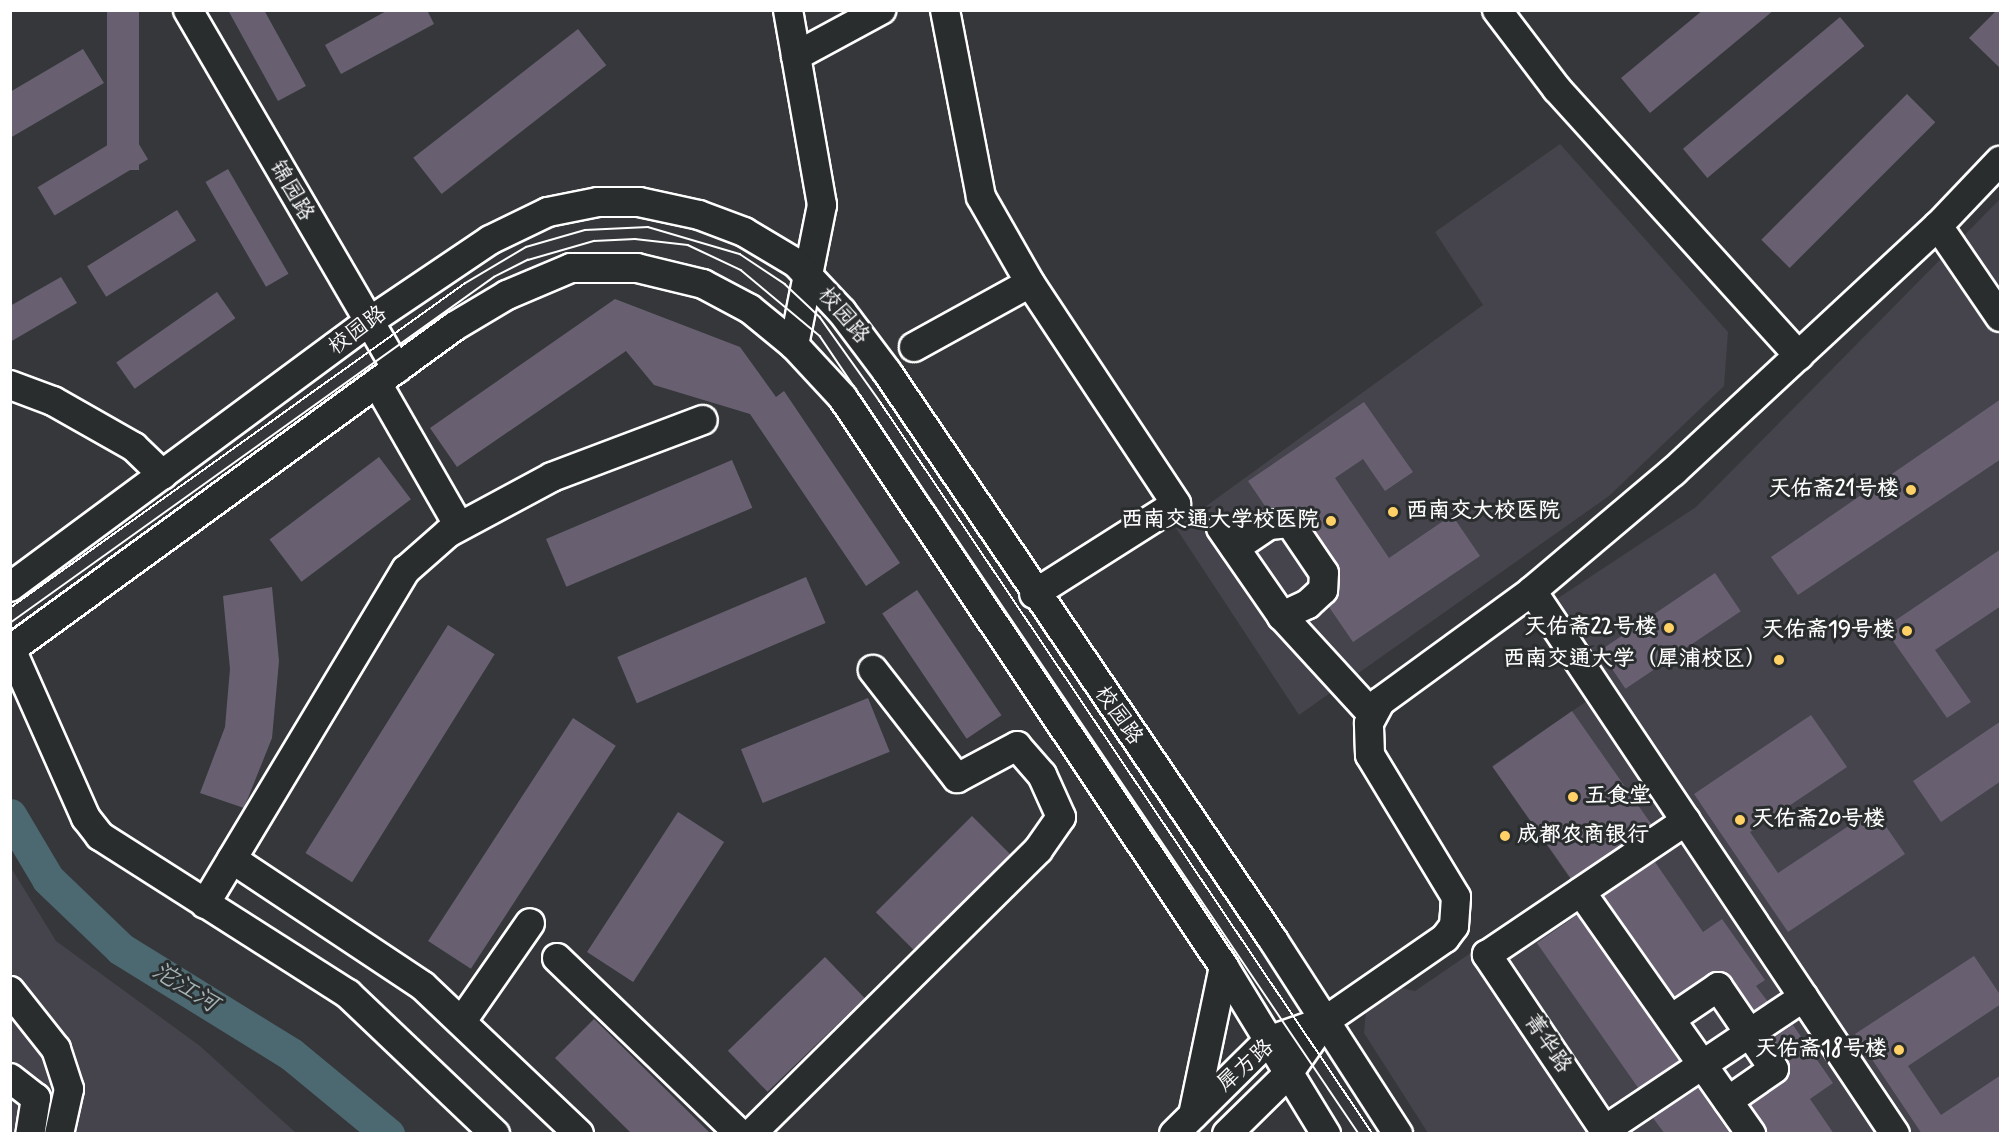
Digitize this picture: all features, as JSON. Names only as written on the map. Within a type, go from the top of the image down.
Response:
[{"type":"street","name":"锦园路","points":[[188,10],[367,323],[387,376],[459,526]]},
{"type":"street","points":[[788,10],[822,205],[810,278],[794,345]]},
{"type":"street","points":[[796,56],[881,10]]},
{"type":"street","points":[[945,10],[981,197],[1030,283],[1176,504],[1034,594]]},
{"type":"street","points":[[1497,10],[1557,89],[1799,356]]},
{"type":"street","points":[[1325,1021],[1445,938],[1457,919],[1456,897],[1373,764],[1369,745],[1371,713],[1394,688],[1532,591],[1673,472],[1938,226],[2001,160]]},
{"type":"street","name":"校园路","points":[[10,587],[367,323],[490,240],[548,213],[598,202],[639,202],[699,215],[744,232],[796,263],[887,372],[1034,594],[1325,1021],[1398,1134]]},
{"type":"street","points":[[1938,226],[2001,317]]},
{"type":"street","points":[[495,1134],[348,994],[100,836],[86,818],[11,649],[387,376],[507,295],[571,268],[637,268],[703,284],[750,309],[794,345],[843,398],[1224,967],[1287,1075],[1326,1134]]},
{"type":"street","points":[[914,347],[1030,283]]},
{"type":"street","points":[[10,385],[53,401],[134,447],[164,475]]},
{"type":"street","points":[[205,904],[406,570],[459,526],[552,477],[703,420]]},
{"type":"street","points":[[1282,616],[1308,604],[1323,590],[1324,573],[1290,523],[1269,525],[1228,538],[1282,616],[1371,713]]},
{"type":"street","points":[[1532,591],[1895,1134]]},
{"type":"street","points":[[751,1134],[1038,850],[1061,817],[1042,775],[1017,746],[957,778],[873,670]]},
{"type":"street","points":[[1686,821],[1581,892],[1751,1134]]},
{"type":"street","points":[[232,859],[423,986],[579,1134]]},
{"type":"street","name":"菁华路","points":[[1581,892],[1487,955],[1606,1132]]},
{"type":"street","points":[[462,1021],[530,923]]},
{"type":"street","points":[[557,958],[740,1134]]},
{"type":"street","points":[[1183,1124],[1224,967]]},
{"type":"street","points":[[1671,1019],[1718,987],[1750,1033],[1774,1069],[1728,1101]]},
{"type":"street","points":[[10,991],[56,1048],[69,1089],[59,1134]]},
{"type":"street","points":[[1606,1132],[1702,1064],[1804,997]]},
{"type":"street","name":"犀方路","points":[[1183,1124],[1268,1041],[1325,1021]]},
{"type":"street","name":"犀方路","points":[[1227,1134],[1287,1075],[1325,1021]]},
{"type":"street","points":[[10,1078],[36,1098],[30,1134]]},
{"type":"shaded area","name":"西南交大校医院","points":[[1560,144],[1728,332],[1724,386],[1609,496],[1299,715],[1176,528],[1483,305],[1435,232]]},
{"type":"shaded area","name":"西南交通大学（犀浦校区）","points":[[2000,199],[2000,1133],[1428,1133],[1364,1033],[1366,1010],[1397,987],[1415,991],[1573,883],[1492,766],[1587,701],[1528,618],[1696,507]]},
{"type":"shaded area","points":[[10,866],[56,941],[200,1046],[296,1133],[11,1133]]},
{"type":"building","points":[[107,10],[139,10],[139,170],[107,170]]},
{"type":"building","points":[[228,10],[264,10],[306,86],[278,101]]},
{"type":"building","points":[[388,10],[427,10],[434,24],[341,74],[325,45]]},
{"type":"building","points":[[1703,10],[1774,10],[1650,113],[1621,78]]},
{"type":"building","points":[[1997,10],[2001,10],[2001,69],[1969,38]]},
{"type":"building","points":[[1840,17],[1864,46],[1707,178],[1683,149]]},
{"type":"building","points":[[578,29],[606,65],[442,194],[413,158]]},
{"type":"building","points":[[83,49],[104,83],[10,138],[10,92]]},
{"type":"building","points":[[1907,94],[1935,122],[1790,268],[1761,240]]},
{"type":"building","points":[[131,131],[148,159],[55,215],[38,187]]},
{"type":"building","points":[[228,169],[288,274],[266,287],[205,182]]},
{"type":"building","points":[[177,210],[196,241],[106,297],[87,266]]},
{"type":"building","points":[[61,277],[77,303],[10,342],[10,306]]},
{"type":"building","points":[[217,292],[235,318],[135,389],[116,363]]},
{"type":"building","points":[[615,299],[740,347],[776,397],[784,391],[900,563],[866,586],[750,414],[654,385],[626,351],[457,467],[430,428]]},
{"type":"building","name":"天佑斋21号楼","points":[[2001,399],[2001,459],[1798,595],[1771,557]]},
{"type":"building","name":"西南交通大学校医院","points":[[1364,402],[1413,472],[1385,491],[1363,459],[1335,478],[1389,558],[1452,515],[1480,556],[1353,642],[1329,607],[1339,591],[1338,564],[1303,513],[1289,507],[1267,509],[1248,481]]},
{"type":"building","points":[[379,457],[411,499],[301,582],[270,539]]},
{"type":"building","points":[[732,460],[752,508],[566,587],[546,539]]},
{"type":"building","name":"天佑斋19号楼","points":[[2001,549],[2001,606],[1935,650],[1971,702],[1947,718],[1884,628]]},
{"type":"building","name":"天佑斋22号楼","points":[[1715,573],[1741,611],[1625,689],[1600,651]]},
{"type":"building","points":[[806,577],[826,623],[637,703],[617,657]]},
{"type":"building","points":[[272,587],[279,661],[272,738],[244,808],[200,793],[225,727],[230,669],[223,596]]},
{"type":"building","points":[[917,590],[1001,715],[967,739],[882,613]]},
{"type":"building","points":[[448,625],[495,654],[352,882],[305,853]]},
{"type":"building","points":[[868,698],[890,752],[763,803],[741,749]]},
{"type":"building","name":"五食堂","points":[[1572,711],[1652,825],[1572,880],[1493,767]]},
{"type":"building","name":"天佑斋20号楼","points":[[1811,715],[1847,767],[1750,832],[1778,873],[1874,809],[1905,854],[1788,932],[1694,794]]},
{"type":"building","points":[[573,718],[616,746],[471,969],[428,941]]},
{"type":"building","points":[[2001,721],[2001,781],[1941,822],[1913,781]]},
{"type":"building","points":[[678,812],[724,842],[633,982],[587,952]]},
{"type":"building","points":[[972,816],[1010,854],[914,950],[876,912]]},
{"type":"building","points":[[1655,862],[1703,932],[1722,919],[1765,980],[1756,986],[1768,1002],[1754,1011],[1731,977],[1717,971],[1675,997],[1604,896]]},
{"type":"building","points":[[1577,915],[1679,1061],[1639,1089],[1537,943]]},
{"type":"building","name":"天佑斋18号楼","points":[[1974,956],[2001,996],[2001,1004],[1908,1066],[1941,1115],[2001,1075],[2001,1134],[1922,1134],[1855,1034]]},
{"type":"building","points":[[825,957],[865,998],[767,1092],[728,1051]]},
{"type":"building","points":[[594,1019],[711,1134],[632,1134],[555,1058]]},
{"type":"building","points":[[1793,1025],[1833,1083],[1810,1099],[1834,1134],[1767,1134],[1751,1105],[1789,1077],[1788,1060],[1773,1038]]},
{"type":"building","points":[[1698,1088],[1730,1134],[1665,1134],[1653,1118]]},
{"type":"waterway","name":"沱江河","points":[[10,815],[48,879],[121,949],[291,1054],[388,1134]]},
{"type":"tram line","points":[[10,608],[464,284],[526,247],[585,230],[648,227],[740,254],[785,284],[820,317],[879,400],[1373,1134]]},
{"type":"tram line","points":[[10,623],[494,277],[528,260],[594,241],[635,239],[688,245],[741,270],[820,336],[1359,1134]]},
{"type":"place","name":"天佑斋21号楼","points":[[1911,490]]},
{"type":"place","name":"西南交大校医院","points":[[1393,512]]},
{"type":"place","name":"西南交通大学校医院","points":[[1331,521]]},
{"type":"place","name":"天佑斋22号楼","points":[[1669,628]]},
{"type":"place","name":"天佑斋19号楼","points":[[1907,631]]},
{"type":"place","name":"西南交通大学（犀浦校区）","points":[[1779,660]]},
{"type":"place","name":"五食堂","points":[[1573,797]]},
{"type":"place","name":"天佑斋20号楼","points":[[1740,820]]},
{"type":"place","name":"成都农商银行","points":[[1505,836]]},
{"type":"place","name":"天佑斋18号楼","points":[[1899,1050]]}]
